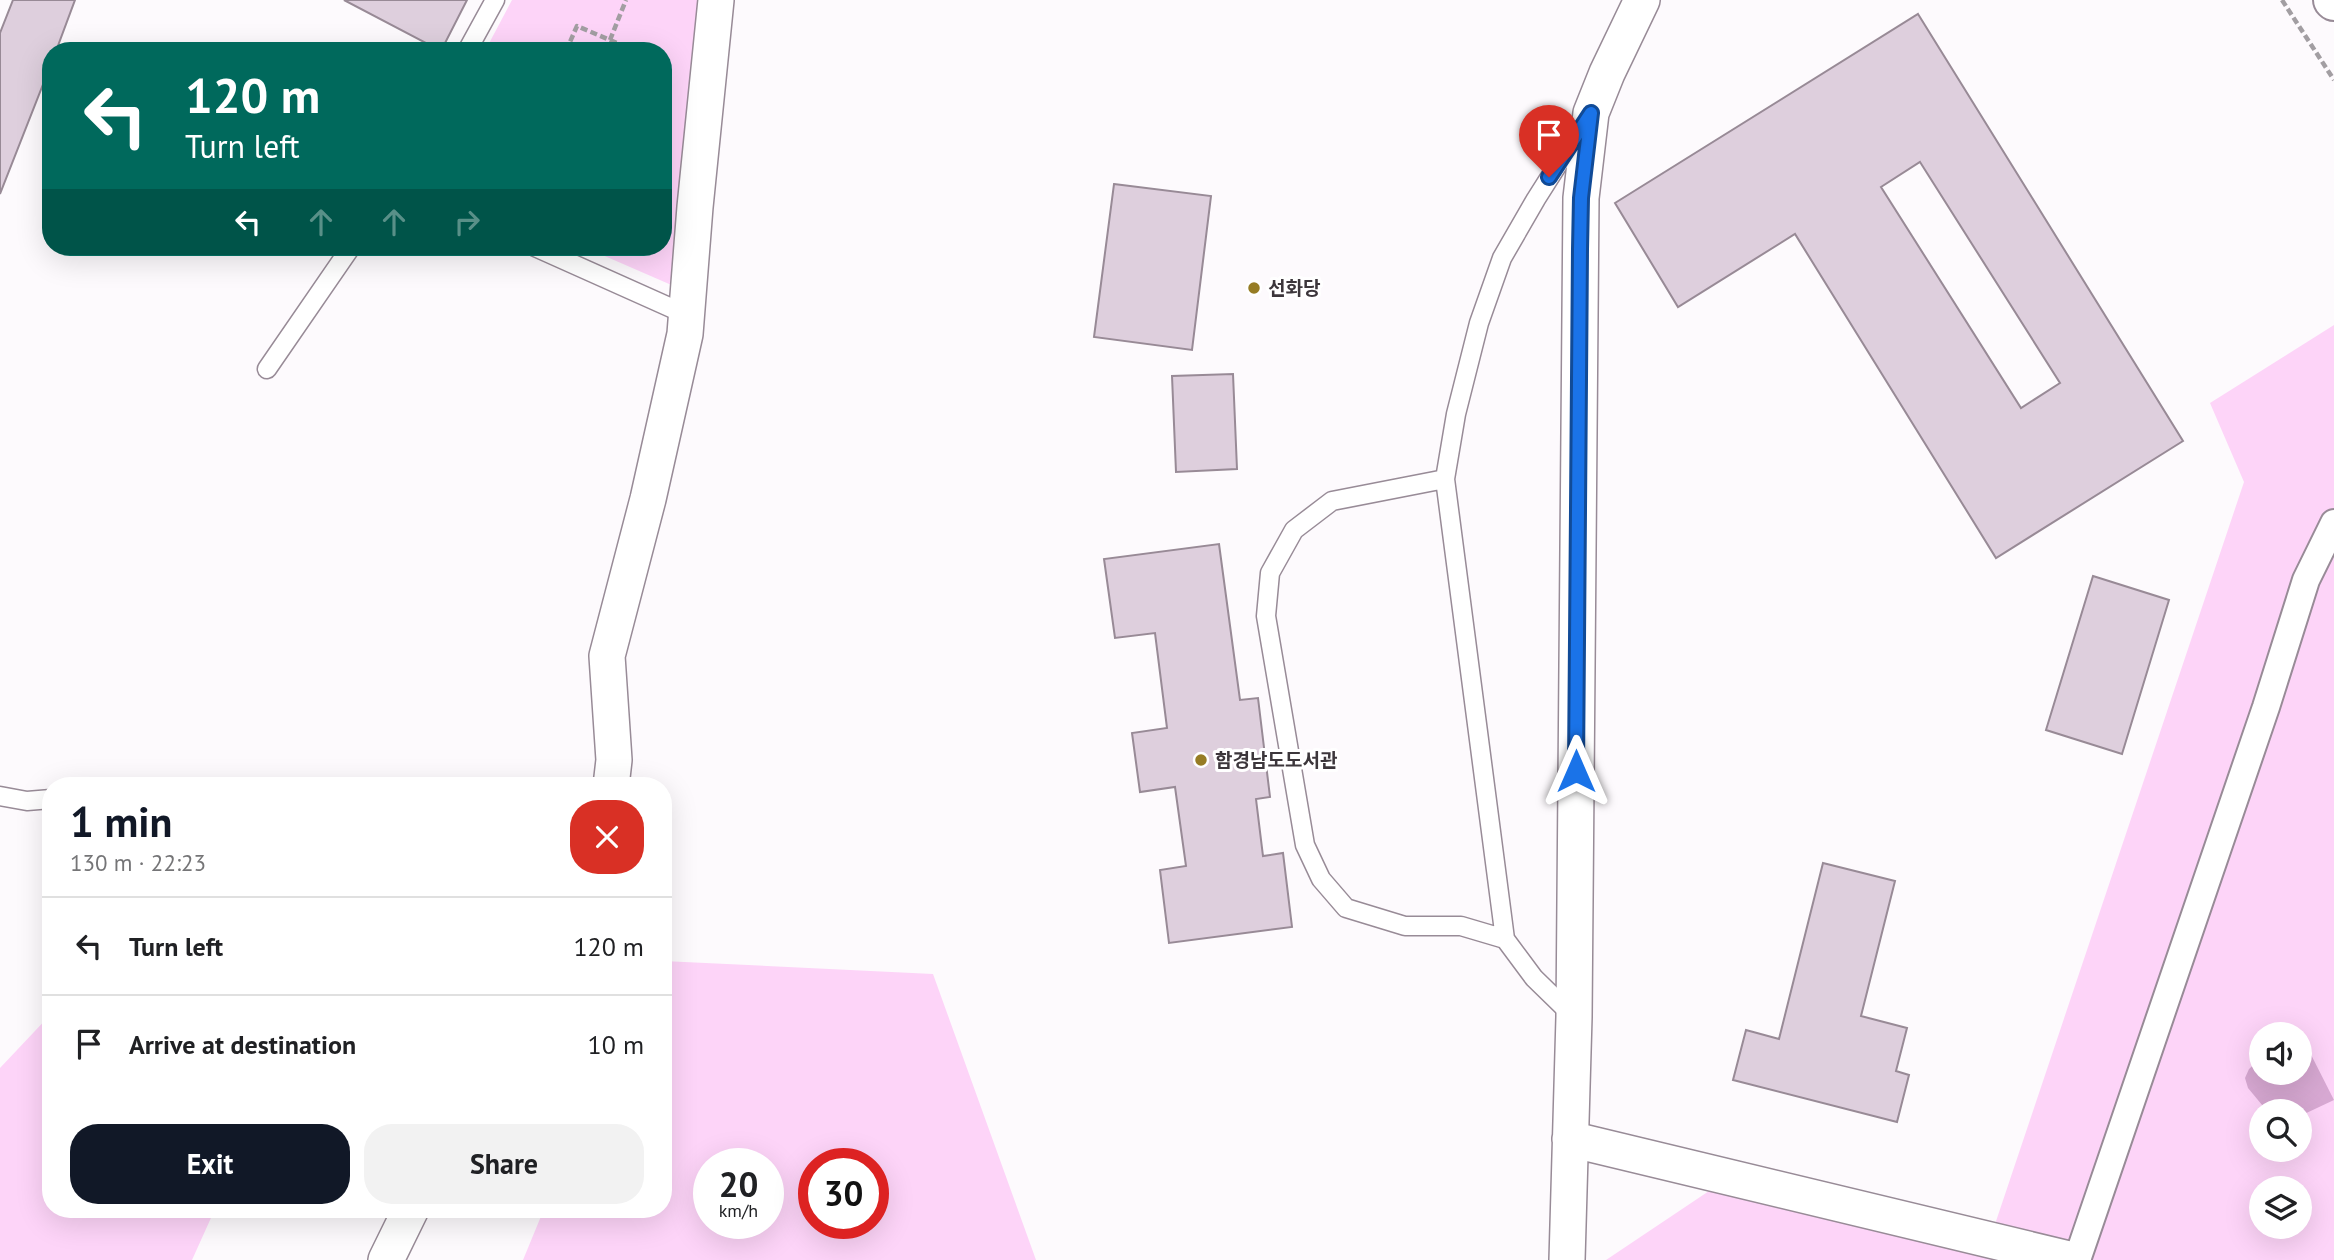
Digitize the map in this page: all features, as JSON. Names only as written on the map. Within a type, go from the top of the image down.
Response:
[{"type":"street","points":[[612,777],[614,760],[607,656],[648,499],[685,334],[716,0]]},
{"type":"street","points":[[1567,1260],[1574,1017],[1581,198],[1591,113],[1606,73],[1642,0]]},
{"type":"street","points":[[1570,1139],[2075,1260],[2266,707],[2306,580],[2334,523]]},
{"type":"street","points":[[386,1260],[407,1218]]},
{"type":"lane","points":[[472,42],[495,0]]},
{"type":"lane","points":[[1574,1017],[1534,978],[1504,939],[1445,479],[1455,414],[1479,323],[1502,258],[1591,113]]},
{"type":"lane","points":[[267,369],[345,256]]},
{"type":"lane","points":[[554,256],[687,315]]},
{"type":"lane","points":[[1445,479],[1332,501],[1294,530],[1270,573],[1266,615],[1305,845],[1321,879],[1346,908],[1405,926],[1461,926],[1504,939]]},
{"type":"lane","points":[[0,796],[27,801],[42,800]]},
{"type":"path","points":[[610,40],[626,0]]},
{"type":"path","points":[[2281,0],[2334,80]]},
{"type":"path","points":[[570,42],[577,26],[615,42]]},
{"type":"shaded area","points":[[512,0],[704,0],[676,287],[605,256],[672,256],[672,42],[490,42]]},
{"type":"shaded area","points":[[2334,325],[2334,1260],[1606,1260],[1712,1189],[1987,1248],[2244,482],[2210,403]]},
{"type":"shaded area","points":[[672,961],[933,974],[1036,1260],[523,1260],[540,1218],[672,1218]]},
{"type":"shaded area","points":[[42,1024],[42,1218],[211,1218],[192,1260],[0,1260],[0,1068]]},
{"type":"shaded area","points":[[2312,1057],[2334,1100],[2312,1110],[2312,1099],[2257,1099],[2248,1088],[2245,1078],[2249,1069],[2249,1085],[2312,1085]]},
{"type":"building","points":[[13,0],[75,0],[59,42],[42,42],[42,87],[0,194],[0,33]]},
{"type":"building","points":[[344,0],[467,0],[446,42],[424,42]]},
{"type":"building","points":[[1918,14],[2183,441],[1996,558],[1795,234],[1678,307],[1615,203]],"holes":[[[1920,162],[2060,383],[2021,408],[1881,187]]]},
{"type":"building","points":[[1114,184],[1211,196],[1192,350],[1094,337]]},
{"type":"building","points":[[1233,374],[1237,469],[1176,472],[1172,376]]},
{"type":"building","name":"함경남도도서관","points":[[1219,544],[1240,700],[1258,698],[1270,797],[1256,799],[1263,856],[1283,853],[1292,927],[1169,943],[1160,870],[1186,866],[1175,787],[1140,792],[1132,733],[1167,728],[1155,633],[1115,638],[1104,559]]},
{"type":"building","points":[[2093,576],[2169,600],[2122,754],[2046,730]]},
{"type":"building","points":[[1823,863],[1895,881],[1861,1016],[1907,1028],[1896,1071],[1909,1075],[1897,1122],[1733,1080],[1746,1030],[1779,1039]]},
{"type":"place","name":"선화당","points":[[1254,288]]},
{"type":"place","name":"함경남도도서관","points":[[1201,760]]},
{"type":"route","points":[[1549,177],[1591,113],[1581,198],[1576,771]]}]
